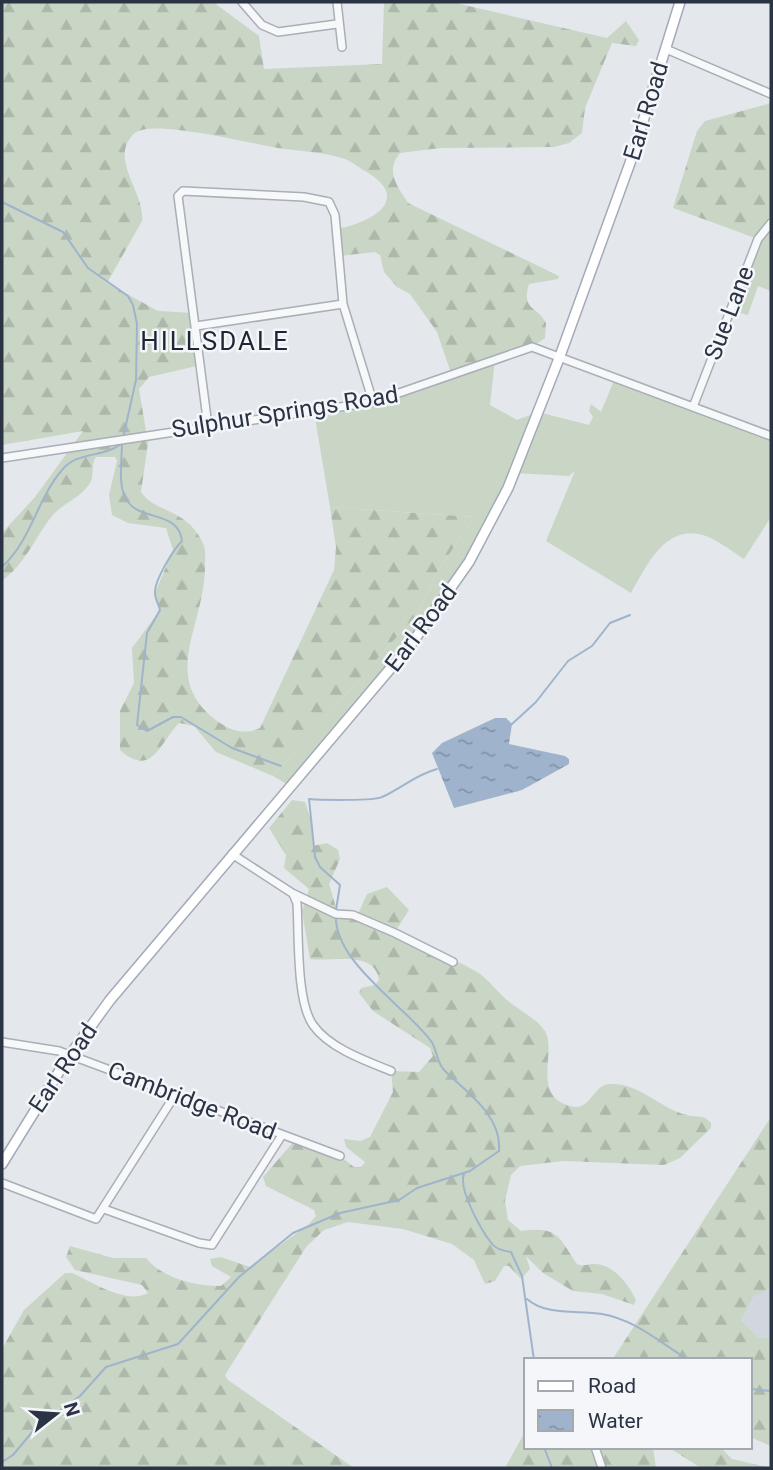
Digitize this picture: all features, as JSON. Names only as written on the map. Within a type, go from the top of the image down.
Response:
[{"type":"main road","name":"Earl Road","points":[[2,1164],[70,1055],[110,1000],[412,643],[454,585],[501,503],[561,356],[631,163],[680,2]]},
{"type":"street","points":[[242,2],[262,25],[278,32],[337,24]]},
{"type":"street","points":[[337,2],[337,24],[342,47]]},
{"type":"street","points":[[666,49],[771,94]]},
{"type":"street","points":[[208,426],[178,196],[184,191],[304,197],[330,202],[335,215],[343,304],[373,402]]},
{"type":"street","name":"Sue Lane","points":[[693,407],[758,239],[771,223]]},
{"type":"street","points":[[196,326],[343,304]]},
{"type":"street","name":"Sulphur Springs Road","points":[[2,458],[373,402],[424,387],[526,348],[542,349],[771,436]]},
{"type":"street","points":[[232,854],[292,894],[336,914],[353,915],[453,962]]},
{"type":"street","points":[[292,894],[297,903],[305,1001],[312,1024],[332,1041],[391,1071]]},
{"type":"street","name":"Cambridge Road","points":[[2,1042],[70,1055],[340,1156]]},
{"type":"street","points":[[2,1183],[90,1219],[96,1219],[175,1095]]},
{"type":"street","points":[[104,1209],[199,1244],[212,1245],[282,1135]]},
{"type":"street","points":[[596,1449],[602,1468]]},
{"type":"shaded area","points":[[771,1288],[771,1338],[760,1339],[741,1320],[752,1297]]},
{"type":"green space","points":[[2,2],[213,2],[259,36],[264,69],[382,64],[384,2],[451,2],[607,38],[626,21],[639,40],[636,46],[612,43],[585,108],[582,133],[569,143],[554,147],[440,148],[400,153],[396,160],[393,166],[394,178],[408,203],[559,276],[558,279],[529,284],[528,303],[546,323],[545,338],[532,347],[452,376],[437,332],[410,294],[397,287],[384,272],[380,255],[375,252],[339,256],[336,229],[373,215],[387,200],[386,191],[379,181],[365,171],[348,160],[334,156],[174,129],[140,131],[133,135],[126,145],[126,166],[139,199],[142,221],[107,283],[158,311],[194,313],[201,365],[149,377],[139,389],[148,443],[141,492],[147,499],[190,525],[205,548],[203,589],[189,651],[188,670],[191,689],[201,706],[220,723],[234,730],[244,732],[260,728],[334,570],[336,547],[330,507],[474,517],[436,574],[418,613],[273,776],[216,752],[194,726],[179,723],[148,759],[140,761],[120,750],[120,711],[134,683],[132,648],[160,610],[155,593],[173,550],[166,528],[128,523],[112,515],[109,495],[117,461],[115,457],[96,457],[91,480],[86,488],[52,516],[24,559],[2,581],[2,533],[35,497],[83,431],[2,445]]},
{"type":"green space","points":[[771,103],[771,223],[758,239],[673,208],[697,131],[705,121]]},
{"type":"green space","points":[[771,223],[771,291],[758,286],[748,315],[734,311],[758,239]]},
{"type":"green space","points":[[495,360],[490,405],[517,420],[538,412],[589,425],[593,417],[589,411],[591,404],[601,412],[615,378],[771,436],[771,517],[744,559],[706,536],[692,533],[669,540],[651,559],[631,593],[546,541],[575,471],[569,476],[514,473],[454,585],[290,786],[273,776],[418,613],[436,574],[474,517],[330,507],[314,412],[352,406]]},
{"type":"green space","points":[[292,800],[305,802],[312,823],[313,846],[327,843],[338,850],[340,859],[329,884],[338,914],[359,912],[367,894],[387,887],[409,910],[395,932],[477,972],[542,1027],[548,1040],[548,1083],[551,1093],[558,1101],[577,1107],[587,1102],[603,1086],[620,1084],[677,1112],[706,1118],[711,1123],[711,1128],[680,1158],[664,1165],[563,1161],[520,1166],[511,1175],[505,1201],[508,1220],[521,1231],[543,1230],[556,1235],[577,1264],[601,1265],[614,1271],[633,1294],[636,1300],[634,1305],[602,1294],[573,1291],[543,1273],[526,1256],[530,1269],[521,1279],[509,1266],[504,1266],[495,1281],[485,1284],[474,1260],[452,1244],[403,1229],[348,1222],[324,1230],[306,1247],[225,1375],[228,1380],[354,1468],[2,1468],[2,1349],[24,1310],[65,1273],[72,1273],[120,1294],[140,1296],[148,1293],[142,1285],[75,1270],[66,1257],[70,1246],[113,1258],[146,1258],[161,1271],[181,1280],[221,1286],[231,1277],[212,1266],[210,1259],[221,1257],[250,1267],[308,1225],[316,1216],[314,1210],[266,1186],[263,1177],[295,1140],[340,1156],[354,1167],[361,1167],[365,1162],[346,1147],[344,1139],[360,1141],[370,1137],[393,1092],[391,1071],[419,1072],[433,1056],[430,1048],[373,1011],[359,993],[361,988],[375,985],[379,980],[370,964],[352,959],[310,959],[302,911],[309,889],[284,868],[286,855],[269,828]]},
{"type":"green space","points":[[771,1117],[771,1288],[753,1297],[741,1320],[759,1338],[771,1338],[771,1446],[752,1438],[752,1358],[613,1358]]},
{"type":"green space","points":[[524,1434],[524,1449],[653,1449],[656,1468],[505,1468]]},
{"type":"green space","points":[[671,1449],[722,1449],[732,1459],[771,1468],[701,1468]]},
{"type":"water","points":[[495,718],[506,718],[512,724],[509,744],[565,756],[569,759],[569,764],[522,790],[454,808],[432,753],[442,743]]},
{"type":"waterway","points":[[2,202],[63,232],[88,268],[128,296],[133,305],[137,324],[136,380],[123,438]]},
{"type":"waterway","points":[[122,443],[122,490],[128,502],[134,508],[174,525],[182,541],[165,566],[156,588],[155,595],[160,610],[147,633],[137,725],[147,731],[173,717],[181,717],[232,748],[281,766]]},
{"type":"waterway","points":[[2,567],[20,545],[53,481],[62,470],[75,460],[121,444]]},
{"type":"waterway","points":[[512,724],[536,702],[568,661],[592,646],[610,623],[630,615]]},
{"type":"waterway","points":[[336,910],[340,885],[320,867],[315,857],[309,799],[382,797],[437,769]]},
{"type":"waterway","points":[[2,1462],[13,1455],[33,1431],[80,1396],[106,1367],[178,1344],[239,1277],[293,1233],[340,1213],[399,1200],[417,1188],[470,1171],[499,1151],[495,1126],[489,1115],[444,1070],[433,1044],[420,1028],[358,966],[338,932],[336,915]]},
{"type":"waterway","points":[[464,1174],[467,1199],[482,1229],[494,1246],[511,1252],[522,1276],[534,1358]]},
{"type":"waterway","points":[[527,1299],[543,1308],[602,1314],[626,1321],[686,1358]]},
{"type":"waterway","points":[[752,1389],[771,1391]]},
{"type":"waterway","points":[[545,1449],[552,1468]]},
{"type":"district","name":"HILLSDALE","points":[[215,341]]}]
